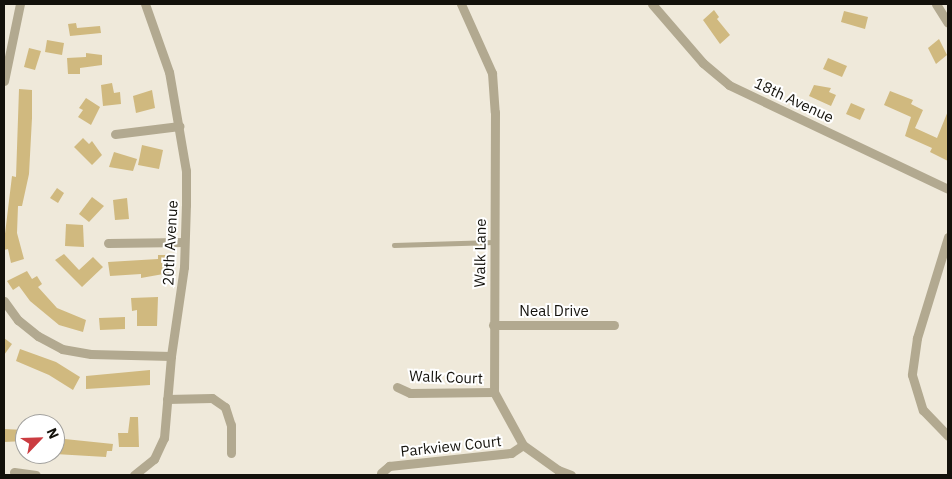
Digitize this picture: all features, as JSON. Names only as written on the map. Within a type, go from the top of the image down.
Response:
[{"type":"street","points":[[4,81],[20,4]]},
{"type":"street","name":"20th Avenue","points":[[134,475],[154,459],[164,438],[171,356],[178,321],[184,242],[186,171],[170,72],[145,4]]},
{"type":"street","name":"Walk Lane","points":[[461,4],[492,73],[494,392],[523,445],[558,470],[571,475]]},
{"type":"street","name":"18th Avenue","points":[[652,4],[703,63],[730,85],[948,189]]},
{"type":"street","points":[[936,4],[948,23]]},
{"type":"street","points":[[115,134],[180,126]]},
{"type":"street","points":[[948,237],[917,338],[912,375],[922,410],[948,436]]},
{"type":"street","points":[[108,242],[184,242]]},
{"type":"street","points":[[4,302],[24,326],[62,349],[90,354],[171,356]]},
{"type":"street","name":"Neal Drive","points":[[493,325],[614,325]]},
{"type":"street","name":"Walk Court","points":[[397,387],[410,393],[494,392]]},
{"type":"street","points":[[167,399],[212,398],[225,407],[231,425],[231,453]]},
{"type":"street","name":"Parkview Court","points":[[381,473],[389,466],[511,452],[523,445]]},
{"type":"street","points":[[14,472],[36,475]]},
{"type":"lane","points":[[394,245],[494,242]]},
{"type":"building","points":[[714,10],[719,17],[717,19],[730,35],[720,44],[703,20]]},
{"type":"building","points":[[844,11],[868,17],[865,29],[841,22]]},
{"type":"building","points":[[76,23],[77,28],[100,26],[101,33],[70,36],[68,24]]},
{"type":"building","points":[[939,39],[947,55],[936,64],[928,48]]},
{"type":"building","points":[[47,40],[64,43],[62,55],[45,52]]},
{"type":"building","points":[[29,48],[41,51],[35,70],[24,67]]},
{"type":"building","points":[[86,53],[102,55],[102,65],[80,68],[80,74],[68,74],[67,58],[86,57]]},
{"type":"building","points":[[828,58],[847,66],[842,77],[823,69]]},
{"type":"building","points":[[112,83],[114,93],[120,92],[121,104],[103,106],[101,85]]},
{"type":"building","points":[[814,85],[831,88],[829,92],[836,95],[831,106],[809,96]]},
{"type":"building","points":[[19,89],[32,90],[32,118],[29,174],[22,206],[18,206],[17,233],[24,259],[11,263],[8,249],[4,250],[4,242],[12,176],[16,177]]},
{"type":"building","points":[[152,90],[155,108],[136,113],[133,96]]},
{"type":"building","points":[[890,91],[913,100],[911,104],[923,110],[915,128],[937,138],[948,111],[948,161],[930,152],[932,148],[905,136],[911,117],[884,105]]},
{"type":"building","points":[[86,98],[100,107],[91,125],[78,117],[83,110],[79,108]]},
{"type":"building","points":[[851,103],[865,109],[860,120],[846,114]]},
{"type":"building","points":[[83,138],[89,144],[92,141],[102,155],[92,165],[74,147]]},
{"type":"building","points":[[142,145],[163,150],[159,169],[138,165]]},
{"type":"building","points":[[114,152],[137,159],[133,171],[109,167]]},
{"type":"building","points":[[57,188],[64,193],[58,203],[50,198]]},
{"type":"building","points":[[92,197],[104,206],[89,222],[79,214]]},
{"type":"building","points":[[127,198],[129,219],[115,220],[113,200]]},
{"type":"building","points":[[66,224],[83,225],[84,247],[65,246]]},
{"type":"building","points":[[64,254],[79,270],[93,257],[103,267],[82,287],[55,260]]},
{"type":"building","points":[[158,255],[168,255],[169,273],[141,278],[141,274],[110,276],[108,262],[158,259]]},
{"type":"building","points":[[27,271],[32,279],[37,276],[42,284],[38,287],[57,308],[86,320],[83,332],[59,325],[30,301],[19,286],[13,290],[7,281]]},
{"type":"building","points":[[158,297],[157,326],[137,326],[137,310],[132,311],[131,298]]},
{"type":"building","points":[[125,317],[125,329],[100,330],[99,318]]},
{"type":"building","points":[[4,338],[12,344],[4,355]]},
{"type":"building","points":[[20,349],[56,362],[80,377],[73,390],[49,375],[16,361]]},
{"type":"building","points":[[150,370],[150,385],[86,389],[86,376]]},
{"type":"building","points":[[130,417],[138,417],[139,447],[119,447],[118,433],[128,433]]},
{"type":"building","points":[[4,429],[15,430],[15,441],[4,442]]},
{"type":"building","points":[[65,439],[113,444],[112,451],[107,451],[106,457],[65,455]]}]
